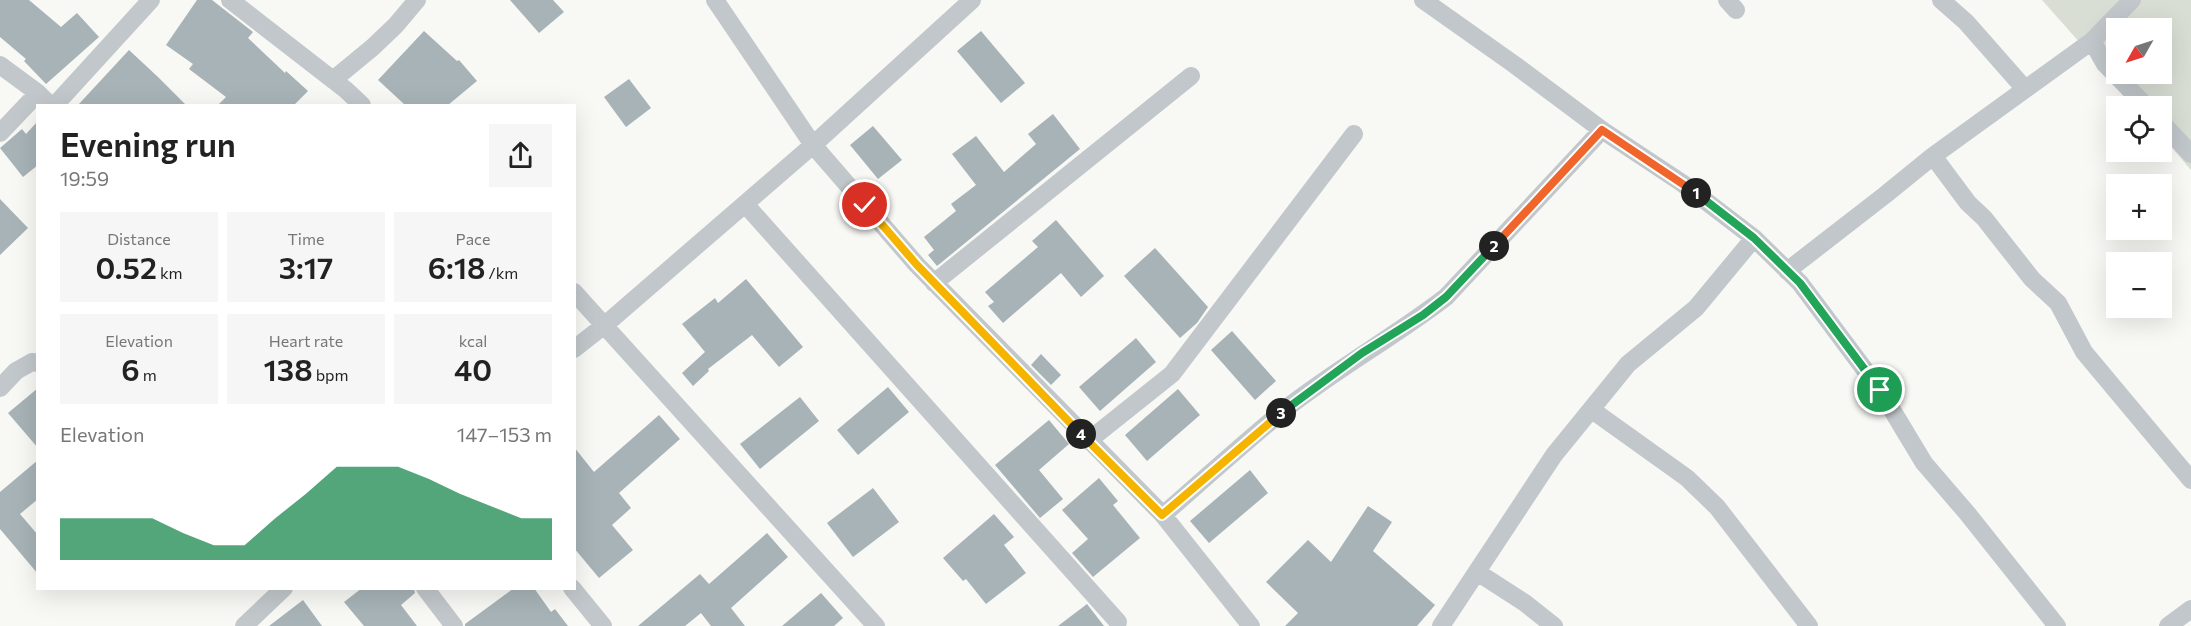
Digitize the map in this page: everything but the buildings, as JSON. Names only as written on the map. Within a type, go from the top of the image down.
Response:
[{"type":"street","points":[[56,104],[151,0]]},
{"type":"street","points":[[231,0],[361,104]]},
{"type":"street","points":[[333,80],[373,48],[417,0]]},
{"type":"street","points":[[715,0],[813,145],[934,283],[1162,515],[1251,626]]},
{"type":"street","points":[[576,347],[813,145],[972,0]]},
{"type":"street","points":[[1423,0],[1602,130],[1682,183],[1754,238],[1800,283],[1880,390],[1924,463],[2057,626]]},
{"type":"street","points":[[1941,0],[1966,22],[2025,89]]},
{"type":"street","points":[[1787,271],[1933,156],[2092,41],[2132,0]]},
{"type":"street","points":[[2092,41],[2105,64],[2136,96]]},
{"type":"street","points":[[0,65],[44,99]]},
{"type":"street","points":[[934,283],[1191,76]]},
{"type":"street","points":[[0,133],[36,105]]},
{"type":"street","points":[[1162,515],[1284,410],[1362,353],[1423,315],[1446,297],[1602,130]]},
{"type":"street","points":[[1088,441],[1172,374],[1354,134]]},
{"type":"street","points":[[2172,134],[2191,154]]},
{"type":"street","points":[[1933,156],[1968,203],[1984,218],[2032,279],[2058,303],[2084,352],[2191,480]]},
{"type":"street","points":[[745,204],[1118,622]]},
{"type":"street","points":[[1441,626],[1554,455],[1628,364],[1696,308],[1754,238]]},
{"type":"street","points":[[576,294],[606,324],[876,626]]},
{"type":"street","points":[[0,388],[16,371],[32,362],[36,363]]},
{"type":"street","points":[[1592,410],[1700,488],[1809,626]]},
{"type":"street","points":[[1477,573],[1525,603],[1554,626]]},
{"type":"street","points":[[244,626],[279,590]]},
{"type":"street","points":[[426,590],[453,626]]},
{"type":"street","points":[[574,590],[603,626]]},
{"type":"street","points":[[2168,626],[2191,609]]},
{"type":"shaded area","points":[[2042,0],[2191,0],[2191,170],[2172,148],[2172,96],[2127,96],[2116,84],[2172,84],[2172,18],[2106,18],[2106,72]]},
{"type":"route","points":[[865,205],[934,283],[1162,515],[1284,410],[1362,353],[1423,315],[1446,297],[1602,130],[1682,183],[1754,238],[1800,283],[1880,390]]}]
